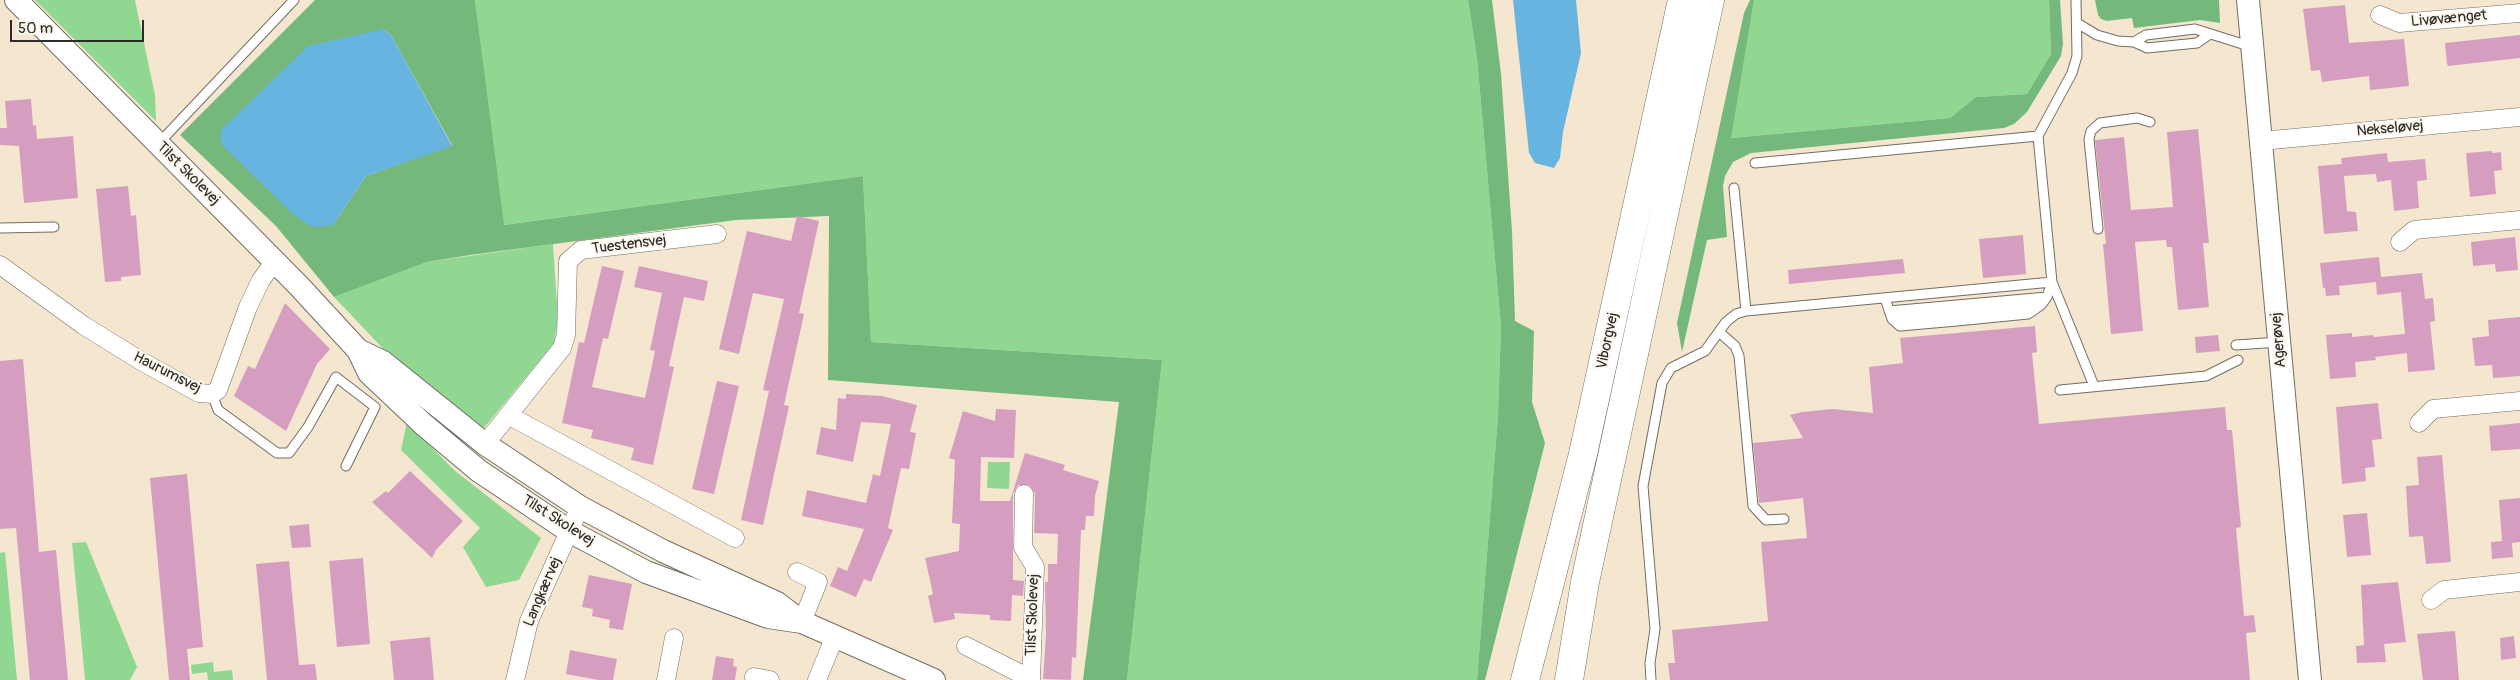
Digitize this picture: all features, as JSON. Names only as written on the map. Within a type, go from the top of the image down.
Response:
[{"type":"main road","name":"Viborgvej","points":[[1526,680],[1583,454],[1682,0]]},
{"type":"main road","name":"Viborgvej","points":[[1569,680],[1587,573],[1710,0]]},
{"type":"street","name":"Tilst Skolevej","points":[[16,0],[275,261],[358,350],[369,373],[423,424],[479,471],[569,531],[646,572],[768,617],[802,622]]},
{"type":"street","name":"Agerøvej","points":[[2248,0],[2310,680]]},
{"type":"street","name":"Livøvænget","points":[[2380,15],[2399,23],[2520,13]]},
{"type":"street","name":"Nekseløvej","points":[[2261,141],[2520,117]]},
{"type":"street","points":[[2400,242],[2414,230],[2520,220]]},
{"type":"street","name":"Tuestensvej","points":[[485,444],[562,348],[566,335],[568,262],[581,250],[716,234]]},
{"type":"street","name":"Haurumsvej","points":[[0,265],[83,325],[141,361],[199,392],[212,394],[218,390],[248,307],[261,280],[275,261]]},
{"type":"street","name":"Tilst Skolevej","points":[[358,350],[383,362],[485,444],[580,507],[663,552],[777,603],[802,622],[934,680]]},
{"type":"street","points":[[2419,423],[2433,409],[2520,401]]},
{"type":"street","points":[[508,416],[735,538]]},
{"type":"street","name":"Tilst Skolevej","points":[[966,646],[1031,679],[1035,567],[1023,547],[1024,494]]},
{"type":"street","name":"Langkærvej","points":[[515,680],[529,621],[580,507]]},
{"type":"street","points":[[797,572],[818,582],[802,622]]},
{"type":"street","points":[[2431,600],[2444,590],[2520,582]]},
{"type":"street","points":[[817,680],[835,636]]},
{"type":"street","points":[[666,680],[674,638]]},
{"type":"lane","points":[[158,144],[294,0]]},
{"type":"lane","points":[[2076,0],[2078,56],[2072,73],[2038,136],[2052,282],[2094,386]]},
{"type":"lane","points":[[2077,23],[2097,35],[2118,41],[2134,42],[2147,48],[2197,44],[2210,34]]},
{"type":"lane","points":[[2134,42],[2146,34],[2195,29],[2252,47]]},
{"type":"lane","points":[[2098,229],[2089,140],[2091,131],[2100,123],[2137,118],[2150,122]]},
{"type":"lane","points":[[1755,163],[2038,136]]},
{"type":"lane","points":[[1734,188],[1746,311]]},
{"type":"lane","points":[[0,228],[54,227]]},
{"type":"lane","points":[[1885,298],[1890,315],[1900,326],[2028,314],[2041,305],[2047,296],[2052,282]]},
{"type":"lane","points":[[1652,680],[1650,663],[1655,629],[1643,500],[1645,472],[1662,384],[1671,368],[1705,351],[1736,314],[1746,311],[2052,282]]},
{"type":"lane","points":[[1890,315],[2047,296]]},
{"type":"lane","points":[[1719,332],[1735,346],[1739,356],[1754,506],[1766,520],[1784,519]]},
{"type":"lane","points":[[2236,345],[2279,342]]},
{"type":"lane","points":[[2060,390],[2206,376],[2238,360]]},
{"type":"lane","points":[[212,394],[218,410],[278,453],[289,452],[304,433],[336,377],[375,407],[346,466]]},
{"type":"green space","points":[[35,0],[135,0],[155,95],[156,121]]},
{"type":"green space","points":[[315,0],[475,0],[504,225],[863,176],[871,342],[1162,360],[1127,680],[1083,680],[1119,402],[828,380],[829,216],[736,220],[427,262],[334,297],[276,226],[180,135]],"holes":[[[383,29],[391,35],[452,145],[366,176],[333,225]]]},
{"type":"green space","points":[[475,0],[1468,0],[1477,58],[1501,327],[1498,416],[1477,680],[1127,680],[1162,360],[871,342],[863,176],[503,225]]},
{"type":"green space","points":[[1468,0],[1492,0],[1501,74],[1512,231],[1515,321],[1534,331],[1532,402],[1545,443],[1485,680],[1477,680],[1498,416],[1501,327],[1477,58]]},
{"type":"green space","points":[[1750,0],[1754,0],[1731,138],[1950,118],[1976,97],[2027,94],[2051,54],[2049,0],[2060,0],[2063,44],[2061,56],[2027,112],[2014,124],[2004,128],[1751,153],[1733,162],[1725,176],[1723,186],[1727,237],[1707,240],[1682,352],[1677,323],[1744,13]]},
{"type":"green space","points":[[1754,0],[2049,0],[2051,54],[2027,94],[1976,97],[1950,118],[1730,138]]},
{"type":"green space","points":[[2095,0],[2219,0],[2220,23],[2200,20],[2134,28],[2132,18],[2107,21],[2101,19],[2098,15]]},
{"type":"green space","points":[[553,244],[558,320],[554,343],[483,429],[390,356],[334,297],[427,262]]},
{"type":"green space","points":[[407,422],[454,470],[541,538],[519,580],[486,587],[463,547],[480,528],[401,450]]},
{"type":"green space","points":[[988,462],[1010,462],[1009,489],[987,488]]},
{"type":"green space","points":[[86,542],[137,667],[130,680],[85,680],[72,543]]},
{"type":"green space","points":[[5,552],[17,680],[0,680],[0,553]]},
{"type":"green space","points":[[213,662],[214,672],[232,670],[233,680],[208,680],[207,672],[192,674],[191,665]]},
{"type":"water","points":[[1513,0],[1576,0],[1581,53],[1563,132],[1560,158],[1554,168],[1535,163],[1529,153]]},
{"type":"water","points":[[383,29],[391,35],[452,146],[366,176],[333,225],[312,227],[294,215],[221,144],[221,130],[308,46]]},
{"type":"building","points":[[2345,5],[2349,43],[2404,39],[2409,86],[2370,90],[2369,76],[2322,82],[2320,70],[2311,71],[2303,9]]},
{"type":"building","points":[[2520,35],[2520,58],[2448,66],[2447,64],[2445,43]]},
{"type":"building","points":[[31,99],[33,126],[36,125],[37,139],[73,136],[78,198],[24,203],[19,146],[0,145],[0,128],[7,128],[5,101]]},
{"type":"building","points":[[2198,129],[2209,243],[2203,243],[2209,307],[2178,310],[2172,247],[2167,247],[2166,240],[2135,242],[2143,331],[2111,334],[2103,244],[2106,244],[2095,140],[2124,137],[2131,210],[2173,207],[2167,132]]},
{"type":"building","points":[[2492,151],[2492,153],[2501,152],[2502,170],[2494,171],[2496,194],[2470,197],[2466,153]]},
{"type":"building","points":[[2387,153],[2388,162],[2425,159],[2427,180],[2417,181],[2419,208],[2394,211],[2391,180],[2377,182],[2376,174],[2344,176],[2347,211],[2356,212],[2358,231],[2324,234],[2318,166],[2342,164],[2341,158]]},
{"type":"building","points":[[128,186],[131,216],[136,215],[141,275],[121,277],[121,281],[105,282],[96,189]]},
{"type":"building","points":[[797,216],[819,221],[799,313],[804,314],[784,405],[789,406],[763,525],[741,520],[769,391],[763,390],[784,299],[753,293],[739,354],[719,349],[747,231],[791,241]]},
{"type":"building","points":[[2023,235],[2026,274],[1983,278],[1979,239]]},
{"type":"building","points":[[2515,237],[2518,270],[2496,272],[2495,264],[2473,266],[2471,242]]},
{"type":"building","points":[[2379,257],[2381,277],[2422,273],[2425,299],[2433,298],[2435,321],[2430,322],[2435,370],[2408,372],[2407,353],[2375,357],[2376,360],[2355,362],[2356,377],[2330,379],[2326,335],[2352,333],[2352,337],[2373,335],[2374,337],[2405,334],[2401,292],[2377,295],[2376,282],[2339,286],[2340,295],[2326,296],[2325,288],[2323,288],[2320,263]]},
{"type":"building","points":[[1903,259],[1905,273],[1789,284],[1788,270]]},
{"type":"building","points":[[602,266],[624,271],[608,339],[603,338],[592,387],[645,398],[655,351],[650,350],[662,293],[634,287],[639,266],[708,281],[704,301],[684,297],[669,366],[674,367],[653,465],[631,460],[634,448],[591,438],[593,430],[562,423],[579,342],[584,343]]},
{"type":"building","points":[[285,303],[330,349],[317,364],[286,431],[234,396],[248,366],[255,369]]},
{"type":"building","points":[[2520,317],[2520,376],[2493,378],[2492,365],[2475,366],[2472,338],[2489,336],[2488,320]]},
{"type":"building","points":[[2035,326],[2037,352],[2032,353],[2039,424],[2225,407],[2227,430],[2232,430],[2241,527],[2236,528],[2244,616],[2254,615],[2256,632],[2246,633],[2250,680],[1670,680],[1668,663],[1675,663],[1672,630],[1768,621],[1761,542],[1807,538],[1803,498],[1759,503],[1753,443],[1803,438],[1790,415],[1802,412],[1832,409],[1873,413],[1869,367],[1903,363],[1900,338]]},
{"type":"building","points":[[2218,335],[2220,351],[2196,353],[2195,337]]},
{"type":"building","points":[[23,359],[39,552],[56,550],[68,680],[30,680],[16,528],[0,529],[0,361]]},
{"type":"building","points":[[717,381],[739,386],[714,494],[692,489]]},
{"type":"building","points":[[846,394],[882,396],[917,405],[910,432],[916,433],[909,469],[901,468],[888,528],[893,530],[871,582],[864,579],[856,597],[830,586],[838,567],[847,571],[864,529],[802,516],[807,490],[866,503],[873,474],[880,476],[891,424],[861,422],[853,462],[816,454],[821,427],[836,430],[838,398],[846,399]]},
{"type":"building","points":[[2378,403],[2382,439],[2372,440],[2375,467],[2365,468],[2366,481],[2342,484],[2336,407]]},
{"type":"building","points":[[996,409],[1016,410],[1014,458],[981,457],[980,501],[1010,501],[1025,453],[1065,465],[1063,470],[1099,481],[1095,496],[1094,516],[1086,516],[1085,530],[1081,530],[1076,658],[1072,657],[1071,680],[1043,679],[1046,635],[1045,582],[1048,582],[1048,564],[1057,564],[1058,534],[1034,533],[1035,494],[1029,485],[1018,485],[1013,494],[1013,580],[1024,581],[1023,596],[1012,595],[1011,621],[990,620],[990,615],[954,613],[955,619],[934,623],[928,596],[933,594],[925,558],[959,551],[960,524],[952,523],[955,460],[949,458],[963,411],[995,421]]},
{"type":"building","points":[[2520,423],[2520,449],[2491,451],[2489,426]]},
{"type":"building","points":[[2442,455],[2451,562],[2426,564],[2423,536],[2409,537],[2406,486],[2419,485],[2417,457]]},
{"type":"building","points":[[410,471],[463,521],[436,550],[432,558],[372,502],[386,491],[388,493]]},
{"type":"building","points":[[187,474],[203,647],[187,649],[190,680],[169,680],[150,478]]},
{"type":"building","points":[[2520,498],[2520,542],[2512,543],[2513,557],[2492,559],[2491,542],[2502,541],[2499,500]]},
{"type":"building","points":[[2367,513],[2371,555],[2347,557],[2343,515]]},
{"type":"building","points":[[309,524],[311,547],[292,548],[289,526]]},
{"type":"building","points":[[363,558],[370,644],[337,647],[329,561]]},
{"type":"building","points":[[289,561],[299,665],[315,664],[317,680],[267,680],[256,564]]},
{"type":"building","points":[[589,575],[632,584],[623,630],[609,628],[610,620],[592,616],[593,609],[582,607]]},
{"type":"building","points":[[2398,582],[2406,642],[2384,644],[2386,662],[2357,663],[2356,646],[2364,645],[2361,585]]},
{"type":"building","points":[[2455,631],[2459,680],[2423,680],[2417,634]]},
{"type":"building","points":[[2514,636],[2516,658],[2501,660],[2500,638]]},
{"type":"building","points":[[430,637],[434,680],[394,680],[390,641]]},
{"type":"building","points":[[570,650],[617,659],[613,680],[598,680],[566,674]]},
{"type":"building","points":[[716,656],[734,659],[733,666],[737,667],[735,680],[712,680]]}]
